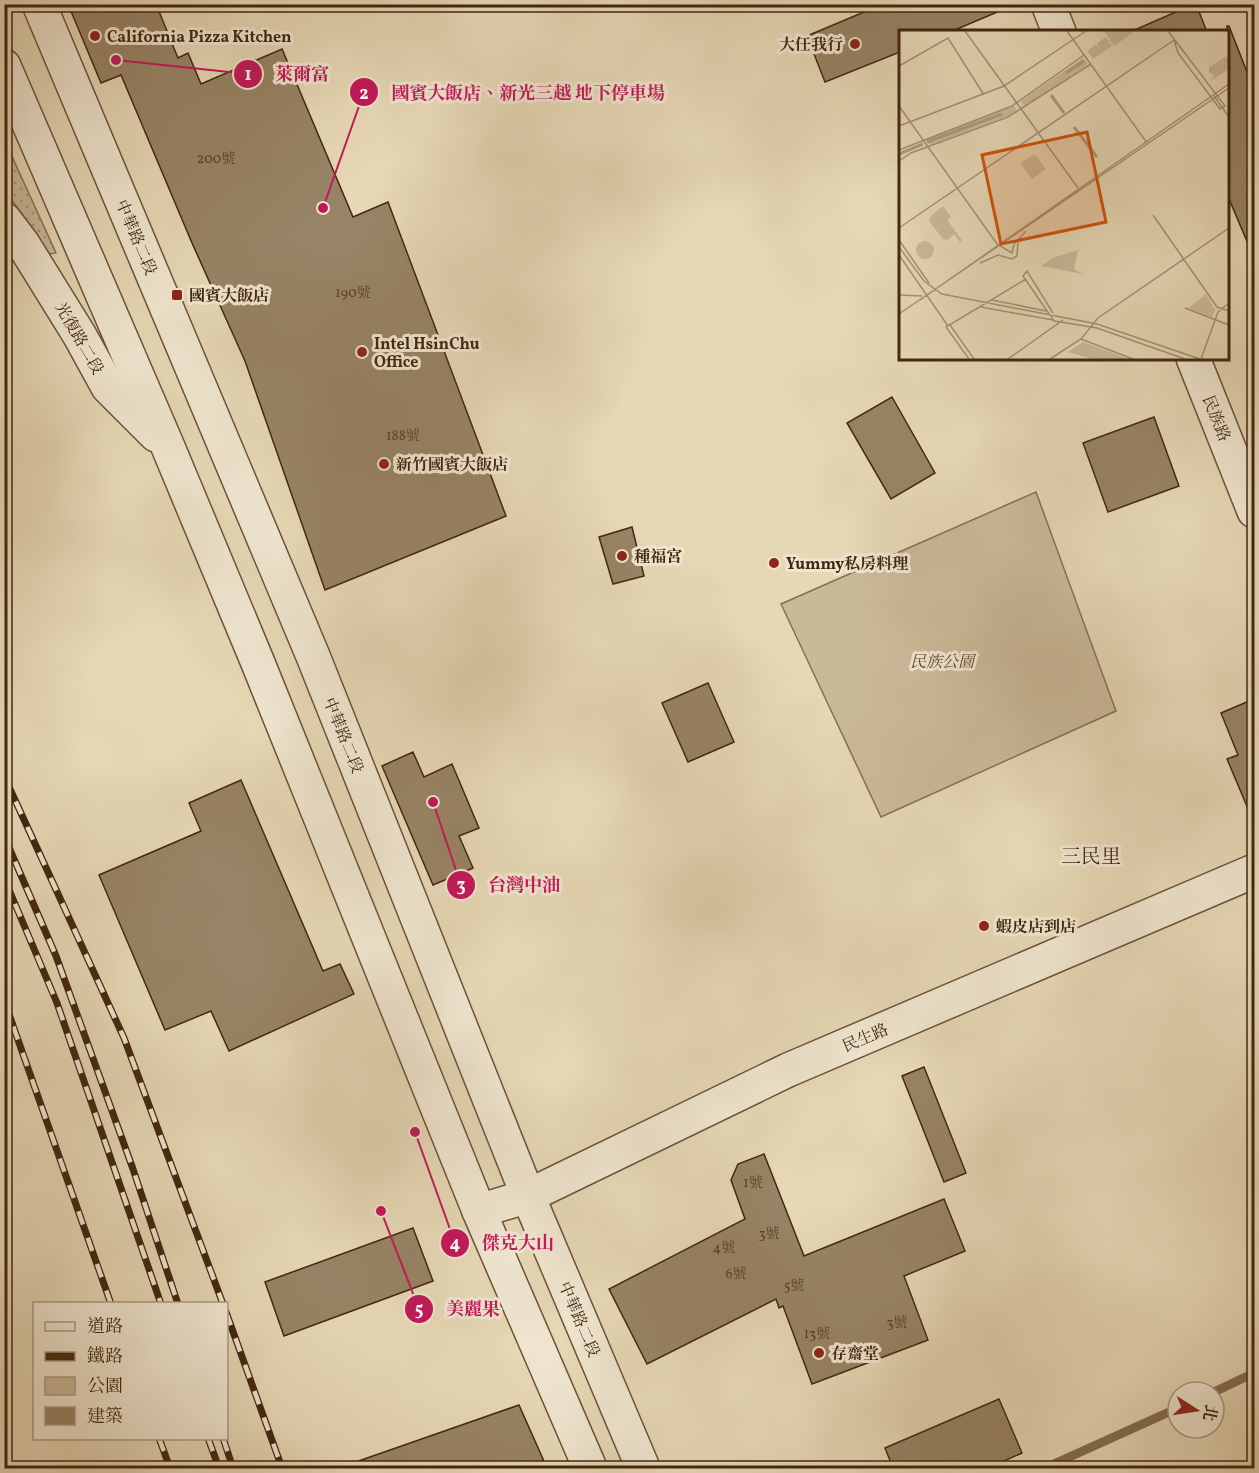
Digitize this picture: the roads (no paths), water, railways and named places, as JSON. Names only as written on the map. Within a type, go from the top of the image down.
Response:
[{"type":"street","name":"中華路二段","points":[[39,4],[313,656],[528,1196],[643,1468]]},
{"type":"street","points":[[1048,4],[1058,30]]},
{"type":"street","points":[[4,66],[168,447],[262,673],[479,1211],[590,1468]]},
{"type":"street","name":"光復路二段","points":[[4,219],[23,244],[108,387],[168,447]]},
{"type":"street","name":"民族路","points":[[1194,360],[1254,512]]},
{"type":"street","name":"民生路","points":[[479,1211],[528,1196],[788,1070],[1254,872]]},
{"type":"waterway","points":[[1226,1386],[1254,1373]]},
{"type":"waterway","points":[[1045,1468],[1166,1413]]},
{"type":"railway","points":[[4,776],[124,1038],[222,1302]]},
{"type":"railway","points":[[4,836],[56,956],[133,1169],[177,1302]]},
{"type":"railway","points":[[4,878],[57,1003],[160,1302]]},
{"type":"railway","points":[[4,1000],[110,1302]]},
{"type":"railway","points":[[228,1318],[282,1468]]},
{"type":"railway","points":[[160,1440],[170,1468]]},
{"type":"railway","points":[[209,1440],[219,1468]]},
{"type":"railway","points":[[224,1440],[233,1468]]},
{"type":"place","name":"California Pizza Kitchen","points":[[95,36]]},
{"type":"place","name":"大任我行","points":[[855,44]]},
{"type":"place","name":"萊爾富","points":[[116,60]]},
{"type":"place","name":"國賓大飯店、新光三越 地下停車場","points":[[323,208]]},
{"type":"place","name":"國賓大飯店","points":[[177,295]]},
{"type":"place","name":"Intel HsinChu Office","points":[[362,352]]},
{"type":"place","name":"新竹國賓大飯店","points":[[384,464]]},
{"type":"place","name":"種福宮","points":[[622,556]]},
{"type":"place","name":"Yummy私房料理","points":[[774,563]]},
{"type":"place","name":"台灣中油","points":[[433,802]]},
{"type":"place","name":"蝦皮店到店","points":[[984,926]]},
{"type":"place","name":"傑克大山","points":[[415,1132]]},
{"type":"place","name":"美麗果","points":[[381,1211]]},
{"type":"place","name":"存齋堂","points":[[819,1353]]},
{"type":"district","name":"三民里","points":[[1091,856]]},
{"type":"park label","name":"民族公園","points":[[942,661]]}]
